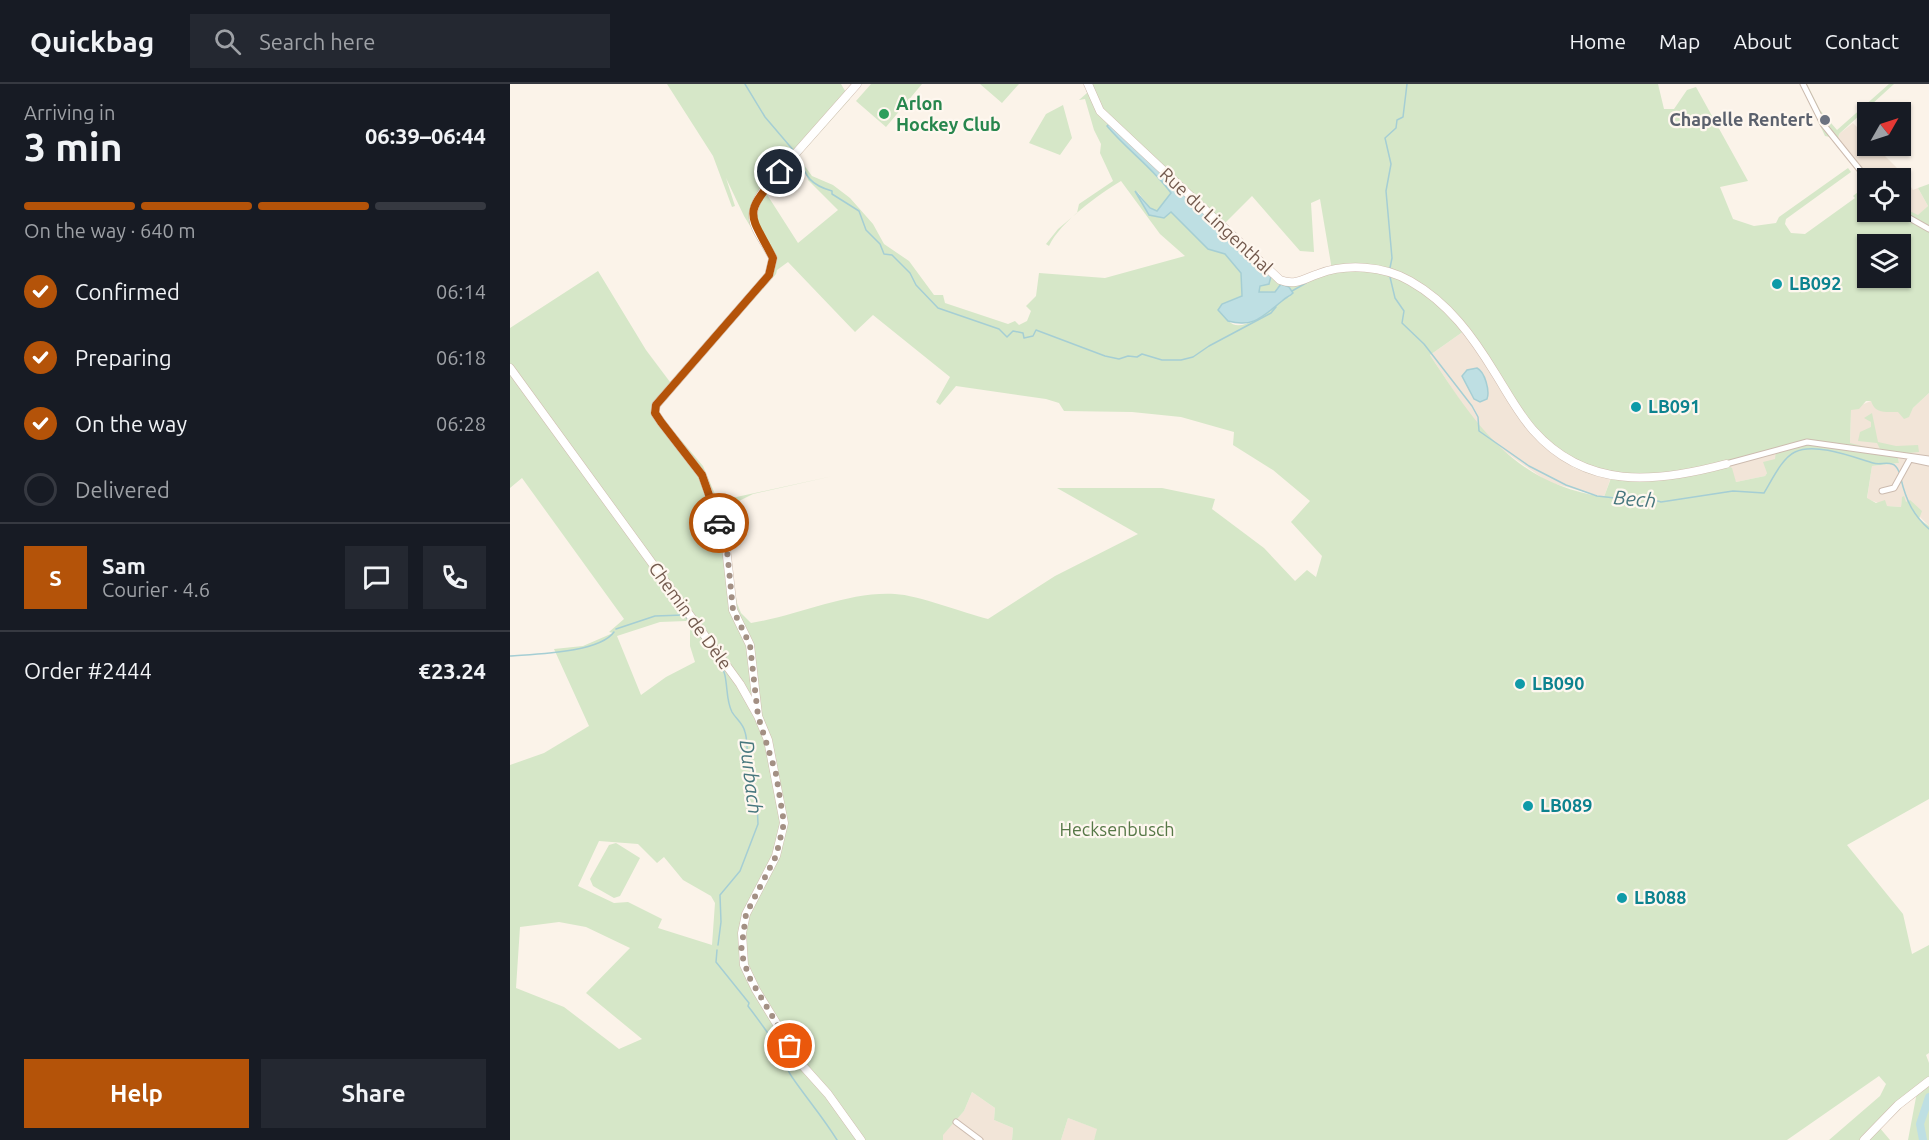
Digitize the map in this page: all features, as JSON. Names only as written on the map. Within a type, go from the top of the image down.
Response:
[{"type":"street","points":[[758,716],[750,645],[733,610],[725,538],[702,475],[655,413],[656,405],[769,275],[773,258],[754,227],[752,214],[755,205],[766,187],[857,84]]},
{"type":"street","name":"Rue du Lingenthal","points":[[1088,84],[1100,111],[1274,276],[1292,284],[1332,270],[1366,267],[1385,271],[1410,281],[1434,298],[1467,330],[1525,421],[1544,442],[1583,469],[1612,476],[1653,476],[1726,464]]},
{"type":"street","points":[[1803,84],[1823,124],[1858,168]]},
{"type":"street","points":[[1911,219],[1929,229]]},
{"type":"street","name":"Chemin de Dèle","points":[[510,369],[740,684],[758,716],[776,774],[784,823],[776,856],[746,914],[742,933],[742,958],[756,990],[802,1065],[828,1094],[861,1140]]},
{"type":"street","points":[[1726,464],[1807,442],[1929,461]]},
{"type":"street","points":[[1882,452],[1929,461]]},
{"type":"street","points":[[1882,491],[1894,488],[1910,459]]},
{"type":"street","points":[[1864,1140],[1898,1106],[1929,1081]]},
{"type":"street","points":[[956,1122],[980,1140]]},
{"type":"shaded area","points":[[1853,123],[1857,127],[1857,156],[1885,156],[1897,168],[1860,168],[1838,140],[1839,134]]},
{"type":"shaded area","points":[[1911,187],[1913,190],[1918,188],[1928,206],[1918,216],[1911,212]]},
{"type":"shaded area","points":[[1464,331],[1528,429],[1542,444],[1574,468],[1600,477],[1611,477],[1604,497],[1548,482],[1494,444],[1465,408],[1430,355]]},
{"type":"shaded area","points":[[1929,393],[1929,526],[1902,499],[1901,507],[1887,506],[1867,499],[1872,466],[1899,463],[1897,454],[1850,444],[1851,409],[1871,401],[1909,416],[1913,408]]},
{"type":"shaded area","points":[[1776,450],[1776,459],[1765,476],[1736,482],[1726,464]]},
{"type":"shaded area","points":[[972,1092],[995,1108],[994,1120],[1013,1128],[1012,1140],[943,1140],[942,1135],[964,1111]]},
{"type":"shaded area","points":[[1068,1118],[1098,1129],[1094,1140],[1061,1140]]},
{"type":"green space","name":"Hecksenbusch","points":[[667,84],[841,84],[850,99],[766,193],[798,243],[838,210],[808,180],[804,165],[812,176],[833,185],[850,198],[873,224],[884,244],[909,261],[934,295],[943,295],[945,303],[1008,324],[1015,321],[1019,325],[1027,321],[1031,311],[1026,306],[1036,296],[1039,273],[1105,278],[1185,256],[1160,234],[1121,181],[1077,213],[1079,204],[1113,181],[1100,153],[1101,144],[1094,130],[1085,99],[1079,100],[1087,93],[1085,84],[1658,84],[1664,109],[1674,109],[1687,90],[1696,87],[1748,181],[1720,187],[1733,219],[1754,226],[1776,223],[1779,217],[1848,168],[1851,172],[1786,219],[1785,224],[1791,233],[1805,234],[1855,198],[1853,196],[1857,193],[1857,222],[1911,222],[1911,212],[1918,215],[1928,206],[1918,188],[1929,184],[1929,393],[1913,408],[1909,417],[1904,419],[1898,412],[1878,410],[1871,401],[1866,401],[1859,409],[1851,410],[1850,443],[1881,451],[1877,443],[1858,441],[1860,432],[1871,427],[1871,422],[1864,418],[1872,413],[1878,442],[1896,446],[1918,445],[1919,452],[1897,454],[1899,463],[1872,466],[1867,498],[1876,503],[1885,500],[1887,506],[1901,507],[1904,496],[1906,502],[1910,500],[1922,511],[1919,519],[1929,526],[1929,799],[1847,845],[1903,914],[1912,954],[1929,945],[1929,1053],[1926,1055],[1929,1063],[1929,1140],[1908,1140],[1917,1092],[1879,1127],[1890,1140],[1829,1140],[1880,1096],[1886,1084],[1879,1076],[1787,1140],[1094,1140],[1097,1129],[1068,1118],[1061,1140],[1012,1140],[1013,1128],[994,1120],[995,1108],[972,1092],[964,1111],[943,1135],[943,1140],[510,1140],[510,765],[544,753],[589,726],[554,649],[583,646],[613,633],[609,632],[624,619],[522,478],[510,488],[510,328],[598,271],[646,350],[670,382],[767,275],[770,259],[744,216],[726,178],[735,206],[732,207],[713,156]],"holes":[[[1107,126],[1271,276],[1260,286],[1259,292],[1291,291],[1290,297],[1252,321],[1234,325],[1227,318],[1222,304],[1242,296],[1241,273],[1225,254],[1208,249],[1171,212],[1149,215],[1137,191],[1150,208],[1157,211],[1172,193],[1160,177]],[[1252,196],[1300,251],[1314,252],[1311,203],[1320,199],[1332,270],[1286,282],[1224,224]],[[788,262],[855,332],[873,315],[950,377],[936,402],[940,405],[956,386],[1046,399],[1059,403],[1064,411],[1132,412],[1181,417],[1234,432],[1233,445],[1273,470],[1310,501],[1291,522],[1322,556],[1316,577],[1307,570],[1295,581],[1264,548],[1212,509],[1215,499],[1162,488],[1057,488],[1138,534],[1055,576],[988,619],[916,597],[877,594],[841,600],[751,623],[741,613],[737,603],[719,511],[753,494],[833,476],[718,501],[703,466],[659,414],[658,407],[776,274],[777,270]],[[1464,331],[1531,429],[1527,428],[1564,461],[1586,472],[1611,478],[1604,497],[1573,490],[1545,479],[1522,465],[1500,447],[1482,427],[1430,355]],[[1776,451],[1775,459],[1763,462],[1767,473],[1765,476],[1736,482],[1732,468],[1727,465]],[[686,621],[690,623],[690,646],[695,662],[666,677],[641,695],[617,636],[660,622]],[[599,841],[638,844],[657,863],[664,857],[683,880],[711,896],[715,903],[712,945],[658,928],[662,919],[628,902],[614,903],[578,886]],[[559,922],[586,927],[630,948],[586,993],[642,1039],[619,1049],[564,1007],[516,988],[520,927]]]},
{"type":"green space","name":"Arlon Hockey Club","points":[[871,84],[922,84],[886,127],[856,101]]},
{"type":"green space","points":[[980,84],[1019,84],[1002,103]]},
{"type":"green space","points":[[1801,84],[1807,84],[1820,110],[1837,130],[1857,112],[1857,118],[1839,134],[1838,140],[1857,171],[1830,137],[1825,136]]},
{"type":"green space","points":[[1889,84],[1894,84],[1874,102],[1869,102]]},
{"type":"green space","points":[[1063,105],[1072,138],[1060,155],[1029,143],[1046,114]]},
{"type":"green space","points":[[1073,217],[1062,227],[1049,246],[1046,244],[1058,229]]},
{"type":"green space","points":[[616,843],[640,858],[620,896],[614,898],[593,886],[590,879],[609,845]]},
{"type":"water","points":[[1109,124],[1271,276],[1269,284],[1260,286],[1259,292],[1275,292],[1281,284],[1289,287],[1293,293],[1257,320],[1244,323],[1228,321],[1218,310],[1222,304],[1242,296],[1241,273],[1225,254],[1208,249],[1171,212],[1164,218],[1149,215],[1135,191],[1150,208],[1157,211],[1171,193],[1115,135],[1107,126]]},
{"type":"water","points":[[1477,368],[1484,377],[1488,391],[1487,399],[1480,402],[1474,399],[1462,376],[1467,370]]},
{"type":"waterway","points":[[745,84],[765,117],[794,151]]},
{"type":"waterway","name":"Bech","points":[[1390,268],[1392,258],[1386,191],[1391,164],[1385,138],[1396,128],[1397,120],[1403,117],[1407,84]]},
{"type":"waterway","points":[[799,156],[810,179],[819,186],[832,191],[832,194],[859,211],[866,230],[880,244],[884,254],[892,255],[938,308],[999,329],[1007,337],[1013,331],[1023,333],[1024,338],[1033,336],[1036,330],[1119,359],[1128,356],[1137,357],[1142,354],[1162,360],[1181,360],[1193,357],[1271,313],[1276,307]]},
{"type":"waterway","name":"Bech","points":[[1390,277],[1395,298],[1404,311],[1402,323],[1424,344],[1472,406],[1478,417],[1479,431],[1529,466],[1566,485],[1597,496],[1624,499],[1644,497],[1661,502],[1733,491],[1764,493],[1786,459],[1803,449],[1834,452],[1875,464],[1892,464],[1900,474]]},
{"type":"waterway","points":[[1292,291],[1306,283]]},
{"type":"waterway","name":"Bech","points":[[1901,479],[1911,507],[1929,529]]},
{"type":"waterway","name":"Durbach","points":[[616,629],[655,616],[684,615]]},
{"type":"waterway","name":"Durbach","points":[[686,617],[702,638]]},
{"type":"waterway","name":"Durbach","points":[[510,656],[581,648],[606,639],[614,632]]},
{"type":"waterway","name":"Durbach","points":[[718,945],[721,922],[720,895],[740,871],[758,824],[757,802],[750,773],[753,768],[748,754],[745,732],[730,706],[725,674],[719,661]]},
{"type":"waterway","name":"Durbach","points":[[717,950],[716,962],[749,1003],[748,1006],[777,1048],[792,1077],[837,1140]]},
{"type":"waterway","points":[[1923,1140],[1920,1124],[1929,1097]]},
{"type":"way so far","points":[[719,523],[727,550],[733,610],[750,645],[759,705],[758,716],[768,741],[784,823],[782,840],[776,856],[746,914],[741,952],[749,977],[790,1046]]},
{"type":"place","name":"Arlon Hockey Club","points":[[884,114]]},
{"type":"place","name":"Chapelle Rentert","points":[[1825,120]]},
{"type":"place","name":"LB092","points":[[1777,284]]},
{"type":"place","name":"LB091","points":[[1636,407]]},
{"type":"place","name":"LB090","points":[[1520,684]]},
{"type":"place","name":"LB089","points":[[1528,806]]},
{"type":"place","name":"LB088","points":[[1622,898]]},
{"type":"route","points":[[719,523],[702,475],[655,413],[656,405],[718,337],[769,275],[773,258],[754,227],[752,214],[759,197],[780,172]]}]
